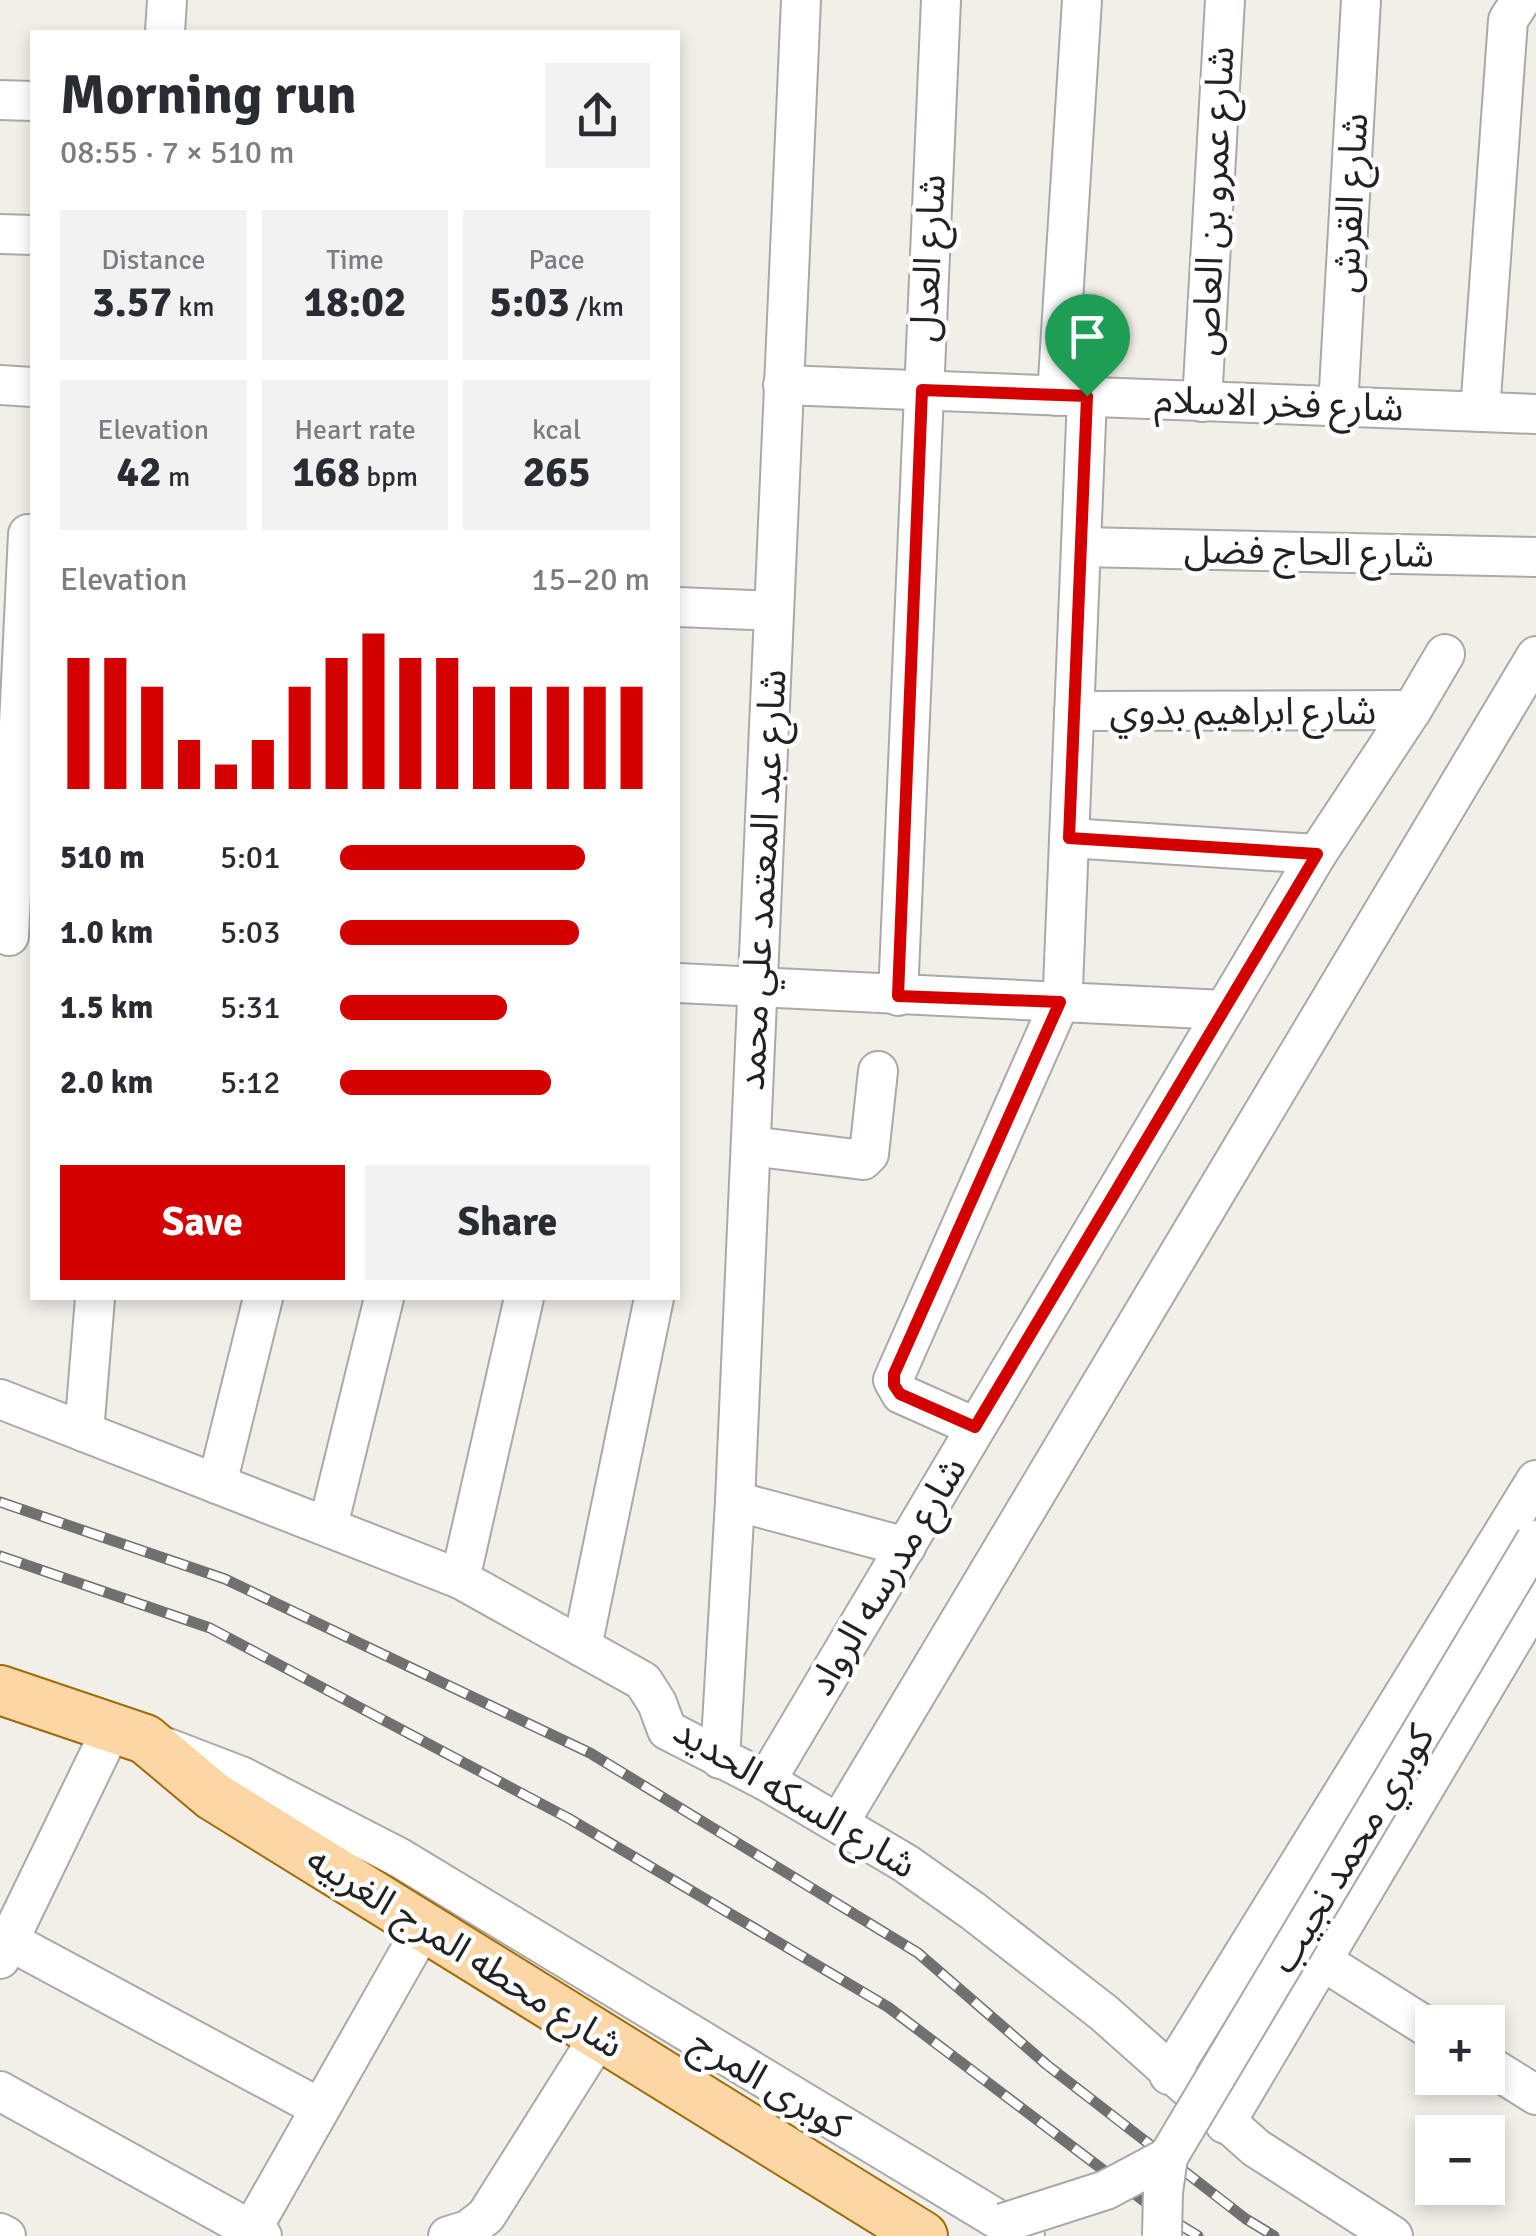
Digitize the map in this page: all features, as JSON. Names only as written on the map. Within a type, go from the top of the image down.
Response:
[{"type":"main road","name":"شارع محطه المرج الغربيه","points":[[0,1690],[128,1733],[212,1796],[923,2236]]},
{"type":"street","points":[[166,0],[166,30]]},
{"type":"street","name":"شارع عبد المعتمد علي محمد","points":[[720,1759],[735,1501],[801,0]]},
{"type":"street","name":"شارع العدل","points":[[898,996],[941,0]]},
{"type":"street","points":[[975,1427],[900,1394],[894,1385],[894,1374],[1060,1002],[1082,547],[1072,396],[1082,0]]},
{"type":"street","name":"شارع عمرو بن العاص","points":[[1202,402],[1225,0]]},
{"type":"street","name":"شارع القرش","points":[[1338,407],[1361,0]]},
{"type":"street","points":[[1480,412],[1508,20],[1521,0]]},
{"type":"street","points":[[0,100],[30,102]]},
{"type":"street","points":[[0,234],[30,235]]},
{"type":"street","points":[[0,385],[30,386]]},
{"type":"street","name":"شارع فخر الاسلام","points":[[783,385],[1536,414]]},
{"type":"street","points":[[14,937],[20,534]]},
{"type":"street","name":"شارع الحاج فضل","points":[[1082,547],[1536,556]]},
{"type":"street","points":[[680,607],[774,612]]},
{"type":"street","name":"شارع مدرسه الرواد","points":[[766,1780],[1317,854],[1445,654]]},
{"type":"street","points":[[839,1823],[1536,656]]},
{"type":"street","name":"شارع ابراهيم بدوي","points":[[1074,711],[1412,710]]},
{"type":"street","points":[[1069,838],[1317,854]]},
{"type":"street","points":[[680,983],[1224,1010]]},
{"type":"street","points":[[750,1146],[863,1160],[869,1154],[878,1071]]},
{"type":"street","points":[[84,1432],[95,1300]]},
{"type":"street","points":[[218,1484],[263,1300]]},
{"type":"street","points":[[328,1526],[384,1300]]},
{"type":"street","points":[[460,1580],[524,1300]]},
{"type":"street","points":[[582,1647],[654,1300]]},
{"type":"street","name":"شارع السكه الحديد","points":[[0,1399],[460,1580],[643,1681],[668,1730],[766,1780],[905,1863],[1104,2013],[1224,2124],[1393,2236]]},
{"type":"street","points":[[1170,2075],[1536,1480]]},
{"type":"street","points":[[735,1501],[906,1547]]},
{"type":"street","name":"كوبري محمد نجيب","points":[[1162,2236],[1168,2157],[1536,1540]]},
{"type":"street","points":[[1224,2124],[1536,1600]]},
{"type":"street","points":[[128,1733],[3,1945],[320,2108]]},
{"type":"street","name":"كوبرى المرج","points":[[128,1733],[241,1776],[400,1858],[1014,2229]]},
{"type":"street","points":[[0,2091],[254,2234],[320,2108],[424,1926]]},
{"type":"street","points":[[1321,1960],[1415,2019]]},
{"type":"street","points":[[448,2236],[468,2230],[486,2216],[600,2036]]},
{"type":"street","points":[[1505,2076],[1536,2096]]},
{"type":"street","points":[[1014,2229],[1106,2190],[1168,2157]]},
{"type":"railway","points":[[0,1502],[225,1579],[590,1753],[918,1953],[1047,2065],[1246,2219],[1274,2236]]},
{"type":"railway","points":[[0,1556],[210,1628],[568,1818],[888,2007],[1156,2210],[1198,2236]]},
{"type":"route","points":[[922,390],[1087,396],[1069,838],[1317,854],[975,1427],[900,1394],[894,1385],[894,1374],[1060,1002],[898,996],[922,390]]}]
